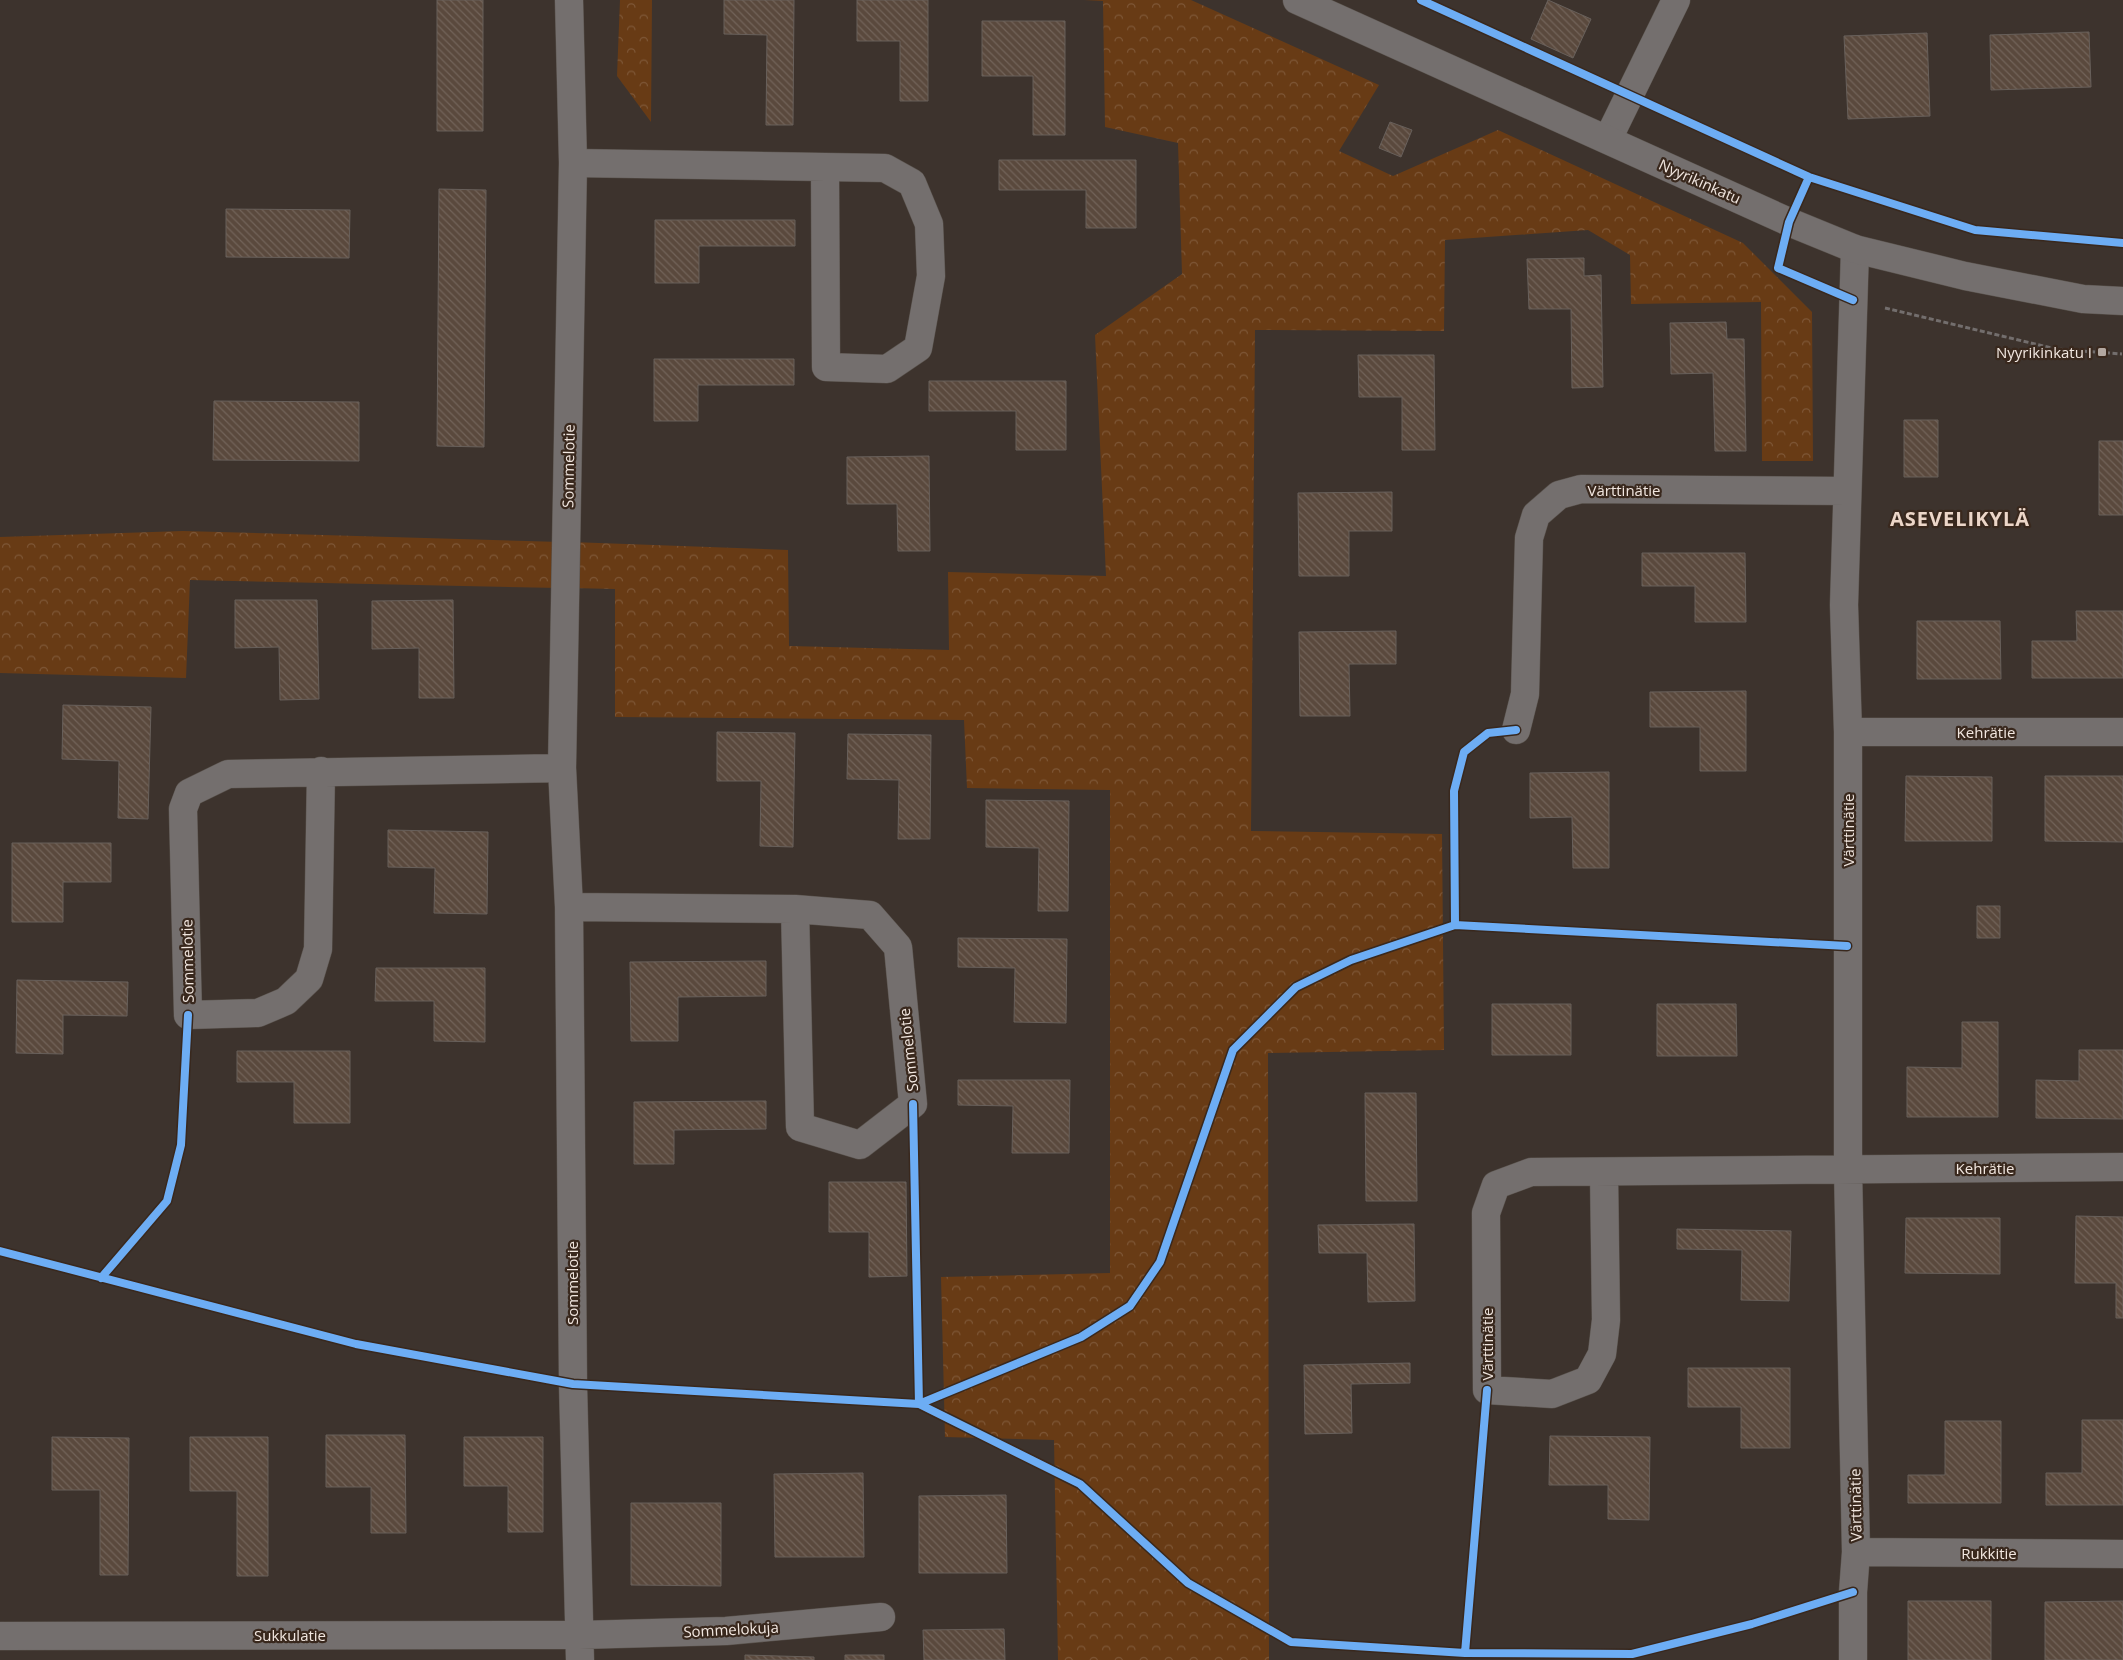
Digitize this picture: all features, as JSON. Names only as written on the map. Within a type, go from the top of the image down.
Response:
[{"type":"street","name":"Sommelotie","points":[[569,0],[573,163],[562,768],[569,907],[573,1384],[580,1648]]},
{"type":"street","name":"Nyyrikinkatu","points":[[1297,0],[1789,222],[1856,249],[1964,276],[2084,299],[2123,301]]},
{"type":"street","points":[[1608,139],[1676,0]]},
{"type":"street","points":[[573,163],[825,167],[885,168],[912,183],[929,224],[931,276],[918,348],[887,369],[826,368],[825,167]]},
{"type":"street","name":"Värttinätie","points":[[1853,1660],[1853,1592],[1856,1552],[1848,1169],[1848,732],[1844,605],[1856,249]]},
{"type":"street","name":"Värttinätie","points":[[1516,730],[1525,694],[1529,538],[1536,515],[1559,495],[1581,490],[1847,491]]},
{"type":"street","name":"Kehrätie","points":[[1848,732],[2123,732]]},
{"type":"street","name":"Sommelotie","points":[[321,771],[318,949],[309,979],[286,1001],[258,1013],[188,1015],[183,809],[189,794],[228,774],[321,771],[562,768]]},
{"type":"street","name":"Sommelotie","points":[[569,907],[795,909],[870,915],[898,947],[913,1104],[860,1145],[800,1127],[795,909]]},
{"type":"street","name":"Kehrätie","points":[[1848,1169],[2123,1168]]},
{"type":"street","name":"Värttinätie","points":[[1604,1172],[1606,1320],[1602,1354],[1588,1380],[1552,1394],[1487,1390],[1486,1213],[1496,1185],[1531,1172],[1848,1169]]},
{"type":"street","name":"Rukkitie","points":[[1856,1552],[2123,1554]]},
{"type":"street","name":"Sommelokuja","points":[[580,1648],[726,1631],[881,1617]]},
{"type":"street","name":"Sukkulatie","points":[[0,1636],[580,1648]]},
{"type":"path","points":[[1853,300],[2056,349],[2122,354]]},
{"type":"green space","points":[[620,0],[652,0],[651,122],[617,76]]},
{"type":"green space","points":[[1084,0],[1191,0],[1379,85],[1339,151],[1393,176],[1498,130],[1743,243],[1812,312],[1813,461],[1762,461],[1761,302],[1631,304],[1630,255],[1588,230],[1445,240],[1444,331],[1255,330],[1251,831],[1442,834],[1444,1050],[1268,1053],[1269,1660],[1058,1660],[1054,1440],[945,1437],[941,1277],[1110,1273],[1110,790],[967,788],[964,720],[615,717],[615,589],[571,588],[571,542],[788,550],[789,646],[949,650],[948,572],[1106,576],[1095,335],[1182,274],[1178,143],[1105,127],[1103,1]]},
{"type":"green space","points":[[183,531],[561,542],[560,588],[190,580],[186,678],[0,673],[0,537]]},
{"type":"building","points":[[437,0],[483,0],[483,131],[437,131]]},
{"type":"building","points":[[724,0],[794,0],[793,125],[766,125],[767,35],[724,34]]},
{"type":"building","points":[[857,0],[928,0],[928,101],[900,101],[900,41],[857,41]]},
{"type":"building","points":[[1548,0],[1591,19],[1573,58],[1531,39]]},
{"type":"building","points":[[982,21],[1065,21],[1065,135],[1033,135],[1033,76],[982,76]]},
{"type":"building","points":[[2089,32],[2091,87],[1991,90],[1990,35]]},
{"type":"building","points":[[1927,33],[1930,116],[1848,119],[1844,36]]},
{"type":"building","points":[[1390,122],[1412,130],[1401,157],[1379,148]]},
{"type":"building","points":[[999,160],[1136,160],[1136,228],[1086,228],[1086,190],[999,190]]},
{"type":"building","points":[[439,189],[486,190],[484,447],[437,446]]},
{"type":"building","points":[[226,209],[350,210],[349,258],[226,257]]},
{"type":"building","points":[[655,220],[795,220],[795,246],[699,246],[699,283],[655,283]]},
{"type":"building","points":[[1584,258],[1584,276],[1601,275],[1603,387],[1572,388],[1571,309],[1529,309],[1527,259]]},
{"type":"building","points":[[1726,322],[1727,339],[1744,339],[1746,451],[1715,451],[1713,373],[1671,374],[1670,323]]},
{"type":"building","points":[[1358,355],[1434,355],[1435,450],[1402,450],[1402,397],[1359,397]]},
{"type":"building","points":[[654,359],[794,359],[794,385],[698,385],[698,421],[654,421]]},
{"type":"building","points":[[929,381],[1066,381],[1066,450],[1016,450],[1016,411],[929,411]]},
{"type":"building","points":[[214,401],[359,402],[359,461],[213,460]]},
{"type":"building","points":[[1904,420],[1938,420],[1938,477],[1904,477]]},
{"type":"building","points":[[2099,441],[2123,441],[2123,515],[2099,515]]},
{"type":"building","points":[[929,456],[930,551],[898,551],[897,504],[847,504],[847,457]]},
{"type":"building","points":[[1392,492],[1392,531],[1349,531],[1349,576],[1299,576],[1298,493]]},
{"type":"building","points":[[1642,553],[1745,553],[1746,622],[1695,622],[1695,586],[1642,586]]},
{"type":"building","points":[[235,600],[317,600],[319,699],[280,700],[279,647],[235,648]]},
{"type":"building","points":[[453,600],[454,698],[419,698],[419,648],[372,649],[372,601]]},
{"type":"building","points":[[2076,611],[2123,611],[2123,678],[2032,678],[2032,641],[2077,641]]},
{"type":"building","points":[[1917,621],[2000,621],[2001,679],[1917,679]]},
{"type":"building","points":[[1396,631],[1396,664],[1349,664],[1350,716],[1300,716],[1299,632]]},
{"type":"building","points":[[1746,691],[1746,771],[1700,771],[1700,727],[1650,727],[1650,692]]},
{"type":"building","points":[[63,705],[151,707],[148,819],[118,818],[119,761],[62,759]]},
{"type":"building","points":[[717,732],[795,733],[793,847],[760,846],[761,781],[717,781]]},
{"type":"building","points":[[848,734],[931,735],[930,839],[898,839],[899,780],[847,779]]},
{"type":"building","points":[[1609,772],[1609,868],[1573,868],[1572,817],[1530,818],[1530,773]]},
{"type":"building","points":[[1906,776],[1992,777],[1992,841],[1905,841]]},
{"type":"building","points":[[2045,776],[2123,776],[2123,842],[2045,841]]},
{"type":"building","points":[[986,800],[1069,801],[1068,911],[1038,911],[1039,848],[986,847]]},
{"type":"building","points":[[388,830],[488,832],[487,914],[434,913],[435,868],[388,867]]},
{"type":"building","points":[[12,843],[111,843],[111,882],[63,882],[63,922],[12,922]]},
{"type":"building","points":[[1977,906],[2000,906],[2000,938],[1977,938]]},
{"type":"building","points":[[958,938],[1067,939],[1066,1023],[1014,1022],[1015,968],[958,967]]},
{"type":"building","points":[[766,961],[766,996],[678,997],[678,1041],[631,1041],[630,962]]},
{"type":"building","points":[[376,968],[485,968],[485,1042],[434,1041],[434,1001],[375,1001]]},
{"type":"building","points":[[17,980],[128,982],[127,1016],[63,1015],[63,1054],[16,1053]]},
{"type":"building","points":[[1492,1004],[1571,1004],[1571,1055],[1492,1055]]},
{"type":"building","points":[[1657,1004],[1736,1004],[1737,1056],[1657,1056]]},
{"type":"building","points":[[1962,1022],[1998,1022],[1998,1117],[1907,1117],[1907,1067],[1962,1068]]},
{"type":"building","points":[[2079,1050],[2123,1050],[2123,1119],[2036,1118],[2036,1080],[2079,1081]]},
{"type":"building","points":[[237,1051],[350,1051],[350,1123],[294,1123],[294,1082],[237,1082]]},
{"type":"building","points":[[958,1080],[1070,1080],[1069,1153],[1012,1153],[1013,1106],[958,1105]]},
{"type":"building","points":[[1365,1093],[1416,1093],[1417,1201],[1366,1201]]},
{"type":"building","points":[[766,1101],[766,1129],[674,1130],[674,1164],[634,1164],[634,1102]]},
{"type":"building","points":[[829,1182],[906,1182],[907,1276],[869,1277],[869,1232],[829,1232]]},
{"type":"building","points":[[2076,1216],[2123,1217],[2123,1318],[2116,1318],[2116,1283],[2075,1283]]},
{"type":"building","points":[[1906,1218],[2000,1218],[2000,1274],[1905,1273]]},
{"type":"building","points":[[1414,1224],[1415,1301],[1368,1302],[1367,1253],[1319,1253],[1318,1225]]},
{"type":"building","points":[[1677,1229],[1791,1231],[1789,1301],[1741,1300],[1742,1250],[1677,1249]]},
{"type":"building","points":[[1410,1363],[1410,1383],[1351,1384],[1352,1433],[1305,1434],[1304,1365]]},
{"type":"building","points":[[1688,1368],[1790,1368],[1790,1448],[1741,1448],[1741,1407],[1688,1407]]},
{"type":"building","points":[[2082,1420],[2123,1420],[2123,1505],[2046,1505],[2046,1473],[2082,1473]]},
{"type":"building","points":[[1945,1421],[2001,1421],[2001,1503],[1908,1503],[1908,1475],[1945,1475]]},
{"type":"building","points":[[326,1435],[405,1435],[406,1533],[371,1533],[371,1487],[326,1487]]},
{"type":"building","points":[[1550,1436],[1650,1437],[1649,1520],[1608,1519],[1608,1485],[1549,1485]]},
{"type":"building","points":[[52,1437],[129,1438],[128,1575],[100,1575],[100,1490],[52,1490]]},
{"type":"building","points":[[190,1437],[268,1437],[268,1576],[237,1576],[237,1491],[190,1491]]},
{"type":"building","points":[[464,1437],[543,1437],[543,1532],[508,1532],[508,1486],[464,1486]]},
{"type":"building","points":[[863,1473],[864,1557],[775,1557],[774,1474]]},
{"type":"building","points":[[1006,1495],[1007,1573],[919,1573],[919,1496]]},
{"type":"building","points":[[631,1503],[721,1503],[721,1586],[631,1585]]},
{"type":"building","points":[[1908,1601],[1991,1601],[1991,1660],[1908,1660]]},
{"type":"building","points":[[2123,1601],[2123,1660],[2045,1660],[2045,1602]]},
{"type":"building","points":[[1004,1629],[1005,1660],[924,1660],[923,1630]]},
{"type":"building","points":[[745,1655],[814,1657],[814,1660],[745,1660]]},
{"type":"building","points":[[845,1655],[884,1655],[884,1660],[845,1660]]},
{"type":"cycle path","points":[[1421,0],[1809,177],[1975,230],[2123,243]]},
{"type":"cycle path","points":[[1809,177],[1789,222],[1778,268],[1853,300]]},
{"type":"cycle path","points":[[1455,925],[1454,791],[1464,752],[1488,733],[1516,730]]},
{"type":"cycle path","points":[[913,1104],[919,1404],[1081,1337],[1130,1306],[1160,1262],[1233,1050],[1296,987],[1351,960],[1455,925],[1847,946]]},
{"type":"cycle path","points":[[101,1278],[167,1201],[181,1145],[188,1015]]},
{"type":"cycle path","points":[[0,1251],[356,1344],[573,1384],[919,1404],[1080,1484],[1188,1583],[1291,1642],[1465,1653],[1632,1654],[1752,1624],[1853,1592]]},
{"type":"cycle path","points":[[1465,1653],[1487,1390]]},
{"type":"place","name":"Nyyrikinkatu I","points":[[2102,352]]},
{"type":"district","name":"ASEVELIKYLÄ","points":[[1960,518]]}]
